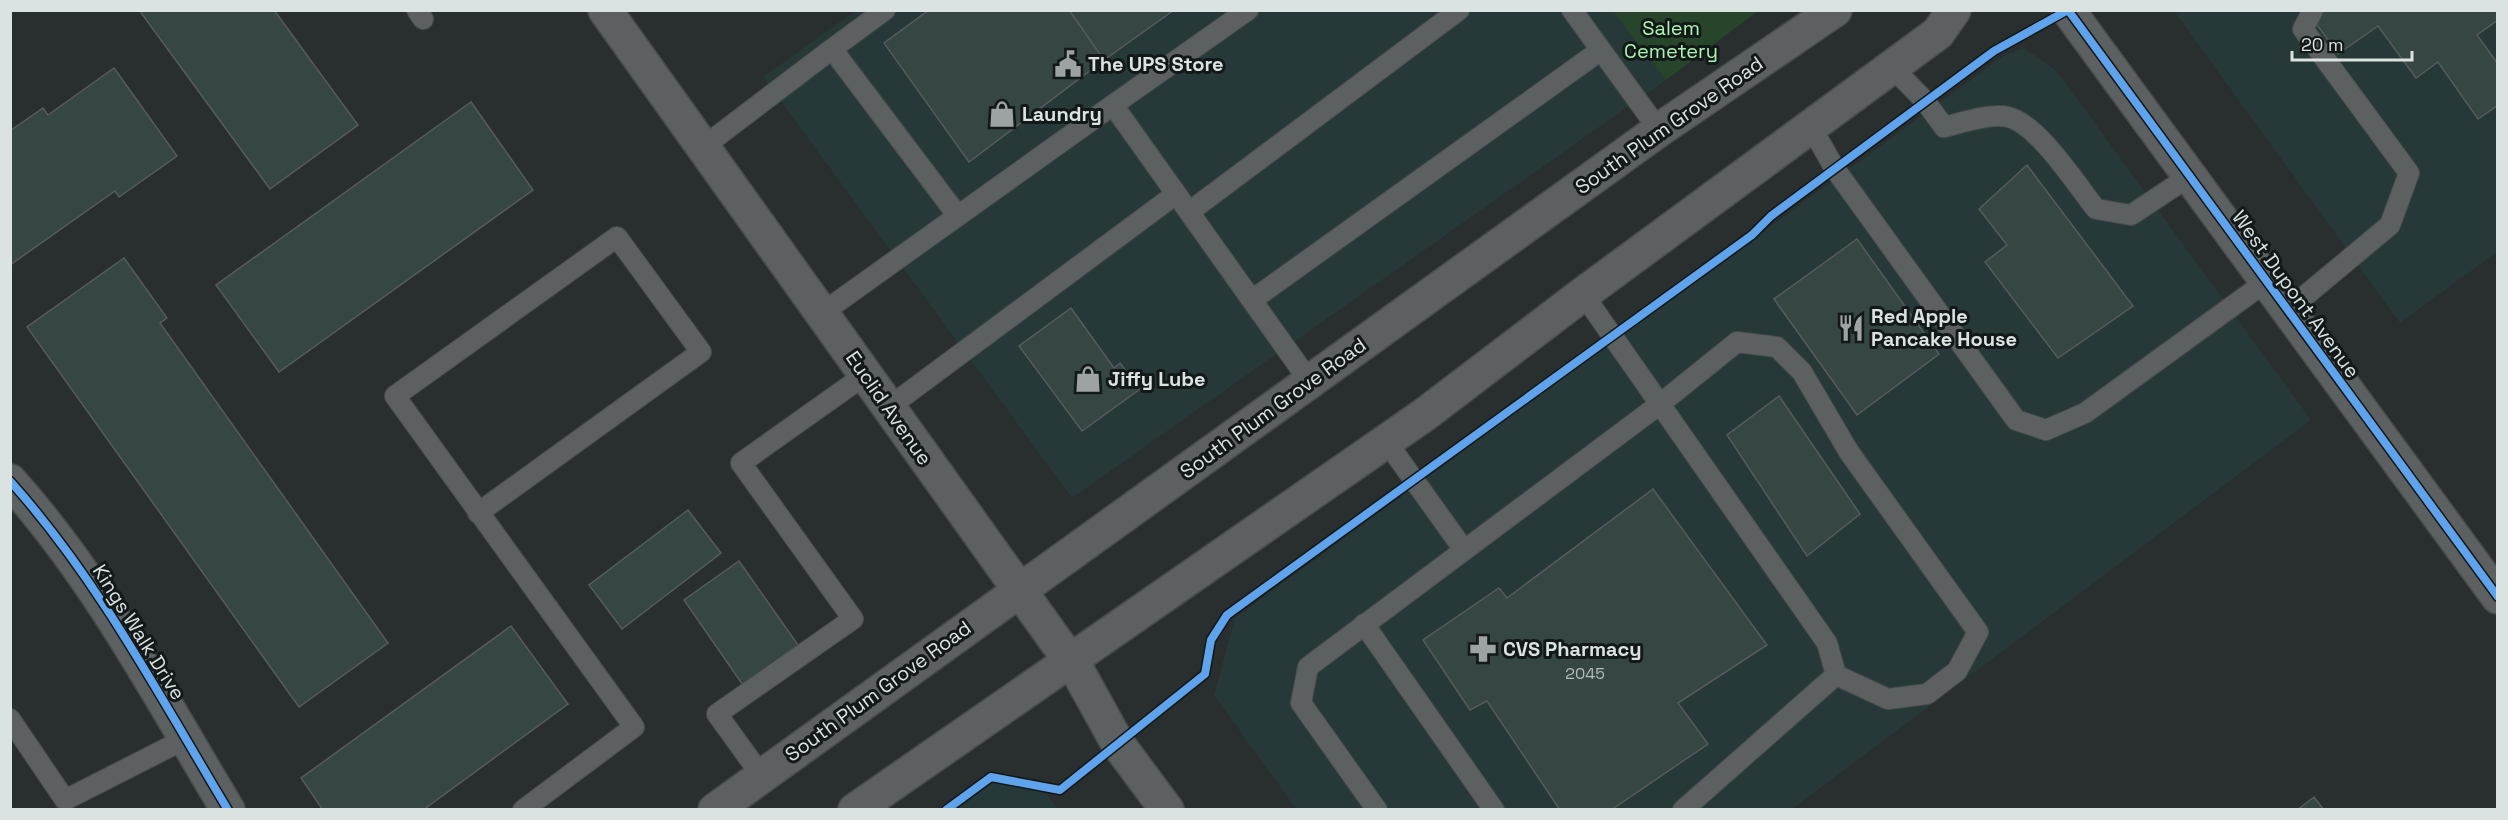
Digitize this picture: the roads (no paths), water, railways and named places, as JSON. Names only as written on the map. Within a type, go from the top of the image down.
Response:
[{"type":"main road","name":"Euclid Avenue","points":[[605,10],[1019,590],[1071,659],[1118,744],[1167,810]]},
{"type":"main road","name":"South Plum Grove Road","points":[[715,810],[1659,130],[1835,10]]},
{"type":"main road","points":[[855,810],[1386,441],[1810,125],[1938,33],[1954,10]]},
{"type":"main road","name":"West Dupont Avenue","points":[[2068,10],[2498,597]]},
{"type":"main road","name":"Kings Walk Drive","points":[[10,481],[64,545],[95,589],[228,810]]},
{"type":"lane","points":[[703,147],[885,10]]},
{"type":"lane","points":[[822,314],[1248,10]]},
{"type":"lane","points":[[1189,212],[1459,10]]},
{"type":"lane","points":[[1572,10],[1659,130]]},
{"type":"lane","points":[[2288,310],[2390,225],[2409,173],[2303,29],[2313,10]]},
{"type":"lane","points":[[832,49],[958,216]]},
{"type":"lane","points":[[1252,300],[1601,50]]},
{"type":"lane","points":[[1891,66],[1925,101],[1944,127],[1980,118],[2008,117],[2035,132],[2096,209],[2131,215],[2190,176]]},
{"type":"lane","points":[[1113,105],[1310,381]]},
{"type":"lane","points":[[1810,125],[1835,169],[2016,420],[2046,430],[2085,413],[2267,281]]},
{"type":"lane","points":[[889,407],[1176,194]]},
{"type":"lane","points":[[478,513],[701,352],[617,237],[395,396],[478,513],[634,728],[523,810]]},
{"type":"lane","points":[[1377,810],[1301,702],[1308,666],[1660,404],[1737,342],[1777,347],[1802,372],[1849,452],[1978,632],[1957,671],[1927,694],[1888,699],[1836,675],[1827,643],[1660,404],[1583,294]]},
{"type":"lane","points":[[761,775],[717,714],[853,619],[741,463],[865,375]]},
{"type":"lane","points":[[1386,441],[1464,550]]},
{"type":"lane","points":[[1364,624],[1494,810]]},
{"type":"lane","points":[[1683,810],[1836,675]]},
{"type":"lane","points":[[10,719],[65,800],[185,739]]},
{"type":"place","name":"The UPS Store","points":[[1068,64]]},
{"type":"place","name":"Laundry","points":[[1002,114]]},
{"type":"place","name":"Red Apple Pancake House","points":[[1851,328]]},
{"type":"place","name":"Jiffy Lube","points":[[1088,379]]},
{"type":"place","name":"CVS Pharmacy","points":[[1483,649]]},
{"type":"park label","name":"Salem Cemetery","points":[[1671,40]]}]
